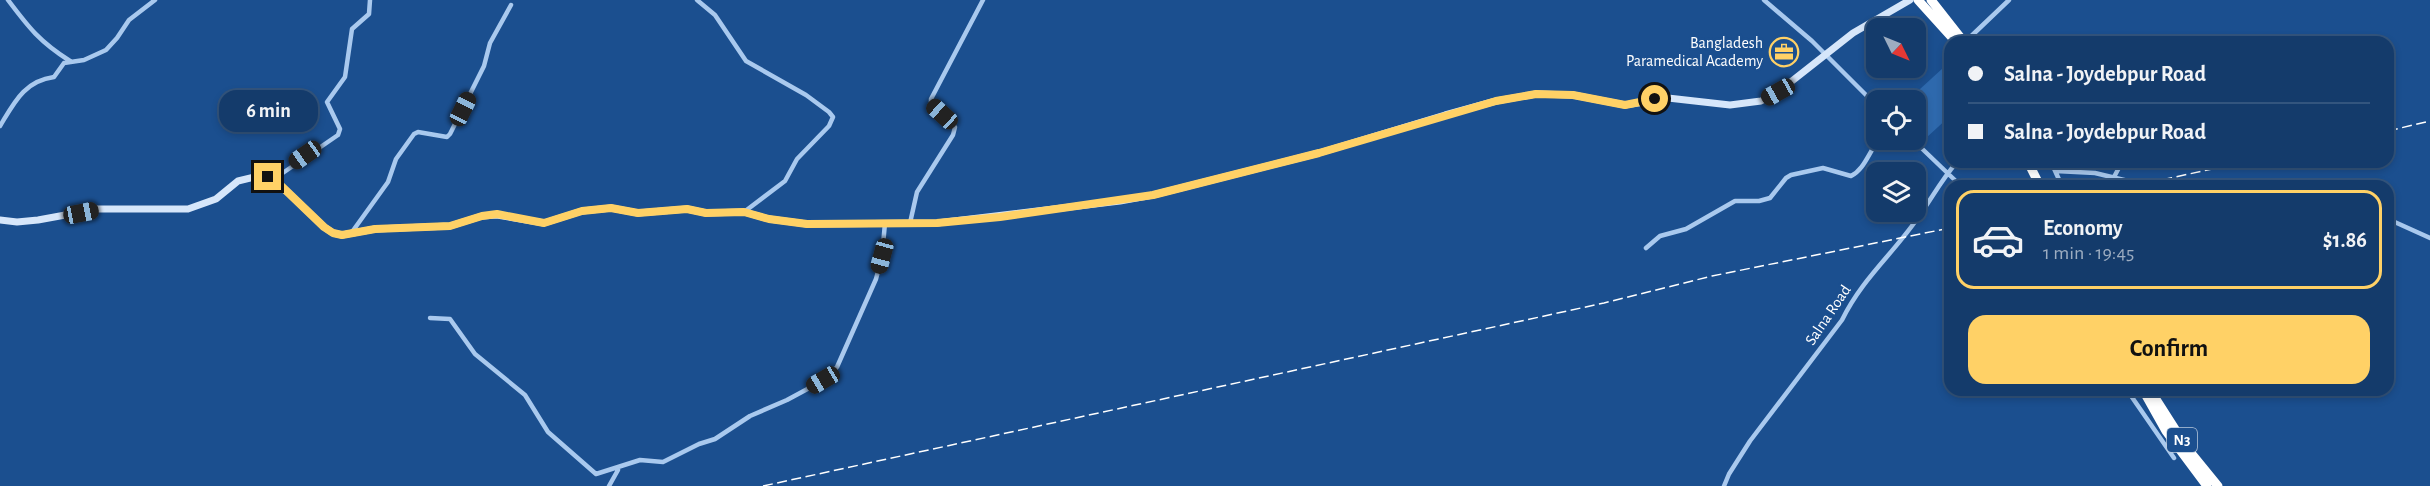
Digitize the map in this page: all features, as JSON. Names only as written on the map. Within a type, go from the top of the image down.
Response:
[{"type":"highway","points":[[1918,0],[1951,36]]},
{"type":"highway","points":[[1931,0],[1960,36]]},
{"type":"highway","name":"N3","points":[[2146,396],[2166,431],[2206,486]]},
{"type":"highway","name":"N3","points":[[2155,396],[2187,448],[2218,486]]},
{"type":"main road","points":[[0,220],[17,222],[38,220],[98,209],[188,209],[216,199],[238,181],[249,176],[274,179],[333,233],[342,235],[352,232],[419,226],[450,226],[497,214],[544,223],[568,214],[598,208],[638,213],[687,209],[706,213],[744,212],[769,219],[807,224],[910,223],[1000,217],[1153,195],[1319,153],[1455,112],[1536,94],[1573,95],[1625,105],[1668,98],[1730,105],[1749,104],[1761,101],[1778,92],[1824,54],[1872,21],[1911,0]]},
{"type":"street","points":[[8,0],[24,24],[47,46],[70,61]]},
{"type":"street","points":[[0,126],[19,94],[39,80],[54,77],[64,63],[84,60],[106,50],[129,20],[155,0]]},
{"type":"street","points":[[274,179],[338,135],[340,129],[327,102],[345,76],[352,29],[369,14],[370,0]]},
{"type":"street","points":[[697,0],[715,15],[746,61],[806,95],[833,117],[829,126],[797,159],[785,181],[744,212]]},
{"type":"street","points":[[910,223],[917,192],[953,135],[955,127],[931,104],[931,99],[983,0]]},
{"type":"street","points":[[1764,0],[1866,95]]},
{"type":"street","points":[[1971,36],[2009,0]]},
{"type":"street","points":[[352,232],[388,182],[396,159],[414,134],[447,137],[450,134],[484,66],[490,43],[511,5]]},
{"type":"street","points":[[1646,248],[1660,236],[1686,229],[1735,201],[1759,201],[1770,198],[1791,175],[1823,168],[1851,176],[1863,166],[1872,150]]},
{"type":"street","points":[[1924,150],[1955,180]]},
{"type":"street","name":"Salna Road","points":[[1724,486],[1728,474],[1750,441],[1842,320],[1852,299],[1917,219],[1951,168]]},
{"type":"street","points":[[2054,168],[2060,180]]},
{"type":"street","points":[[2114,177],[2119,168]]},
{"type":"street","points":[[2056,171],[2126,180]]},
{"type":"street","points":[[2394,222],[2430,238]]},
{"type":"street","points":[[430,318],[450,320],[475,354],[525,395],[549,432],[596,474],[618,469],[640,460],[663,462],[699,444],[715,439],[750,416],[787,400],[826,379],[837,367],[876,279],[882,256],[885,223]]},
{"type":"street","points":[[2131,396],[2174,458]]},
{"type":"street","points":[[609,486],[618,469]]},
{"type":"shaded area","points":[[1943,68],[1944,69],[1944,122],[1926,138],[1926,90],[1919,90]]},
{"type":"railway","points":[[2394,130],[2430,121]]},
{"type":"railway","points":[[2162,180],[2216,168]]},
{"type":"railway","points":[[763,486],[1604,303],[1712,276],[1944,229]]},
{"type":"place","name":"Bangladesh Paramedical Academy","points":[[1784,52]]},
{"type":"route","points":[[268,177],[274,179],[324,227],[333,233],[342,235],[357,230],[450,226],[497,214],[544,223],[568,214],[598,208],[638,213],[687,209],[706,213],[744,212],[769,219],[807,224],[937,223],[1000,217],[1153,195],[1319,153],[1496,101],[1536,94],[1573,95],[1625,105],[1655,99]]}]
